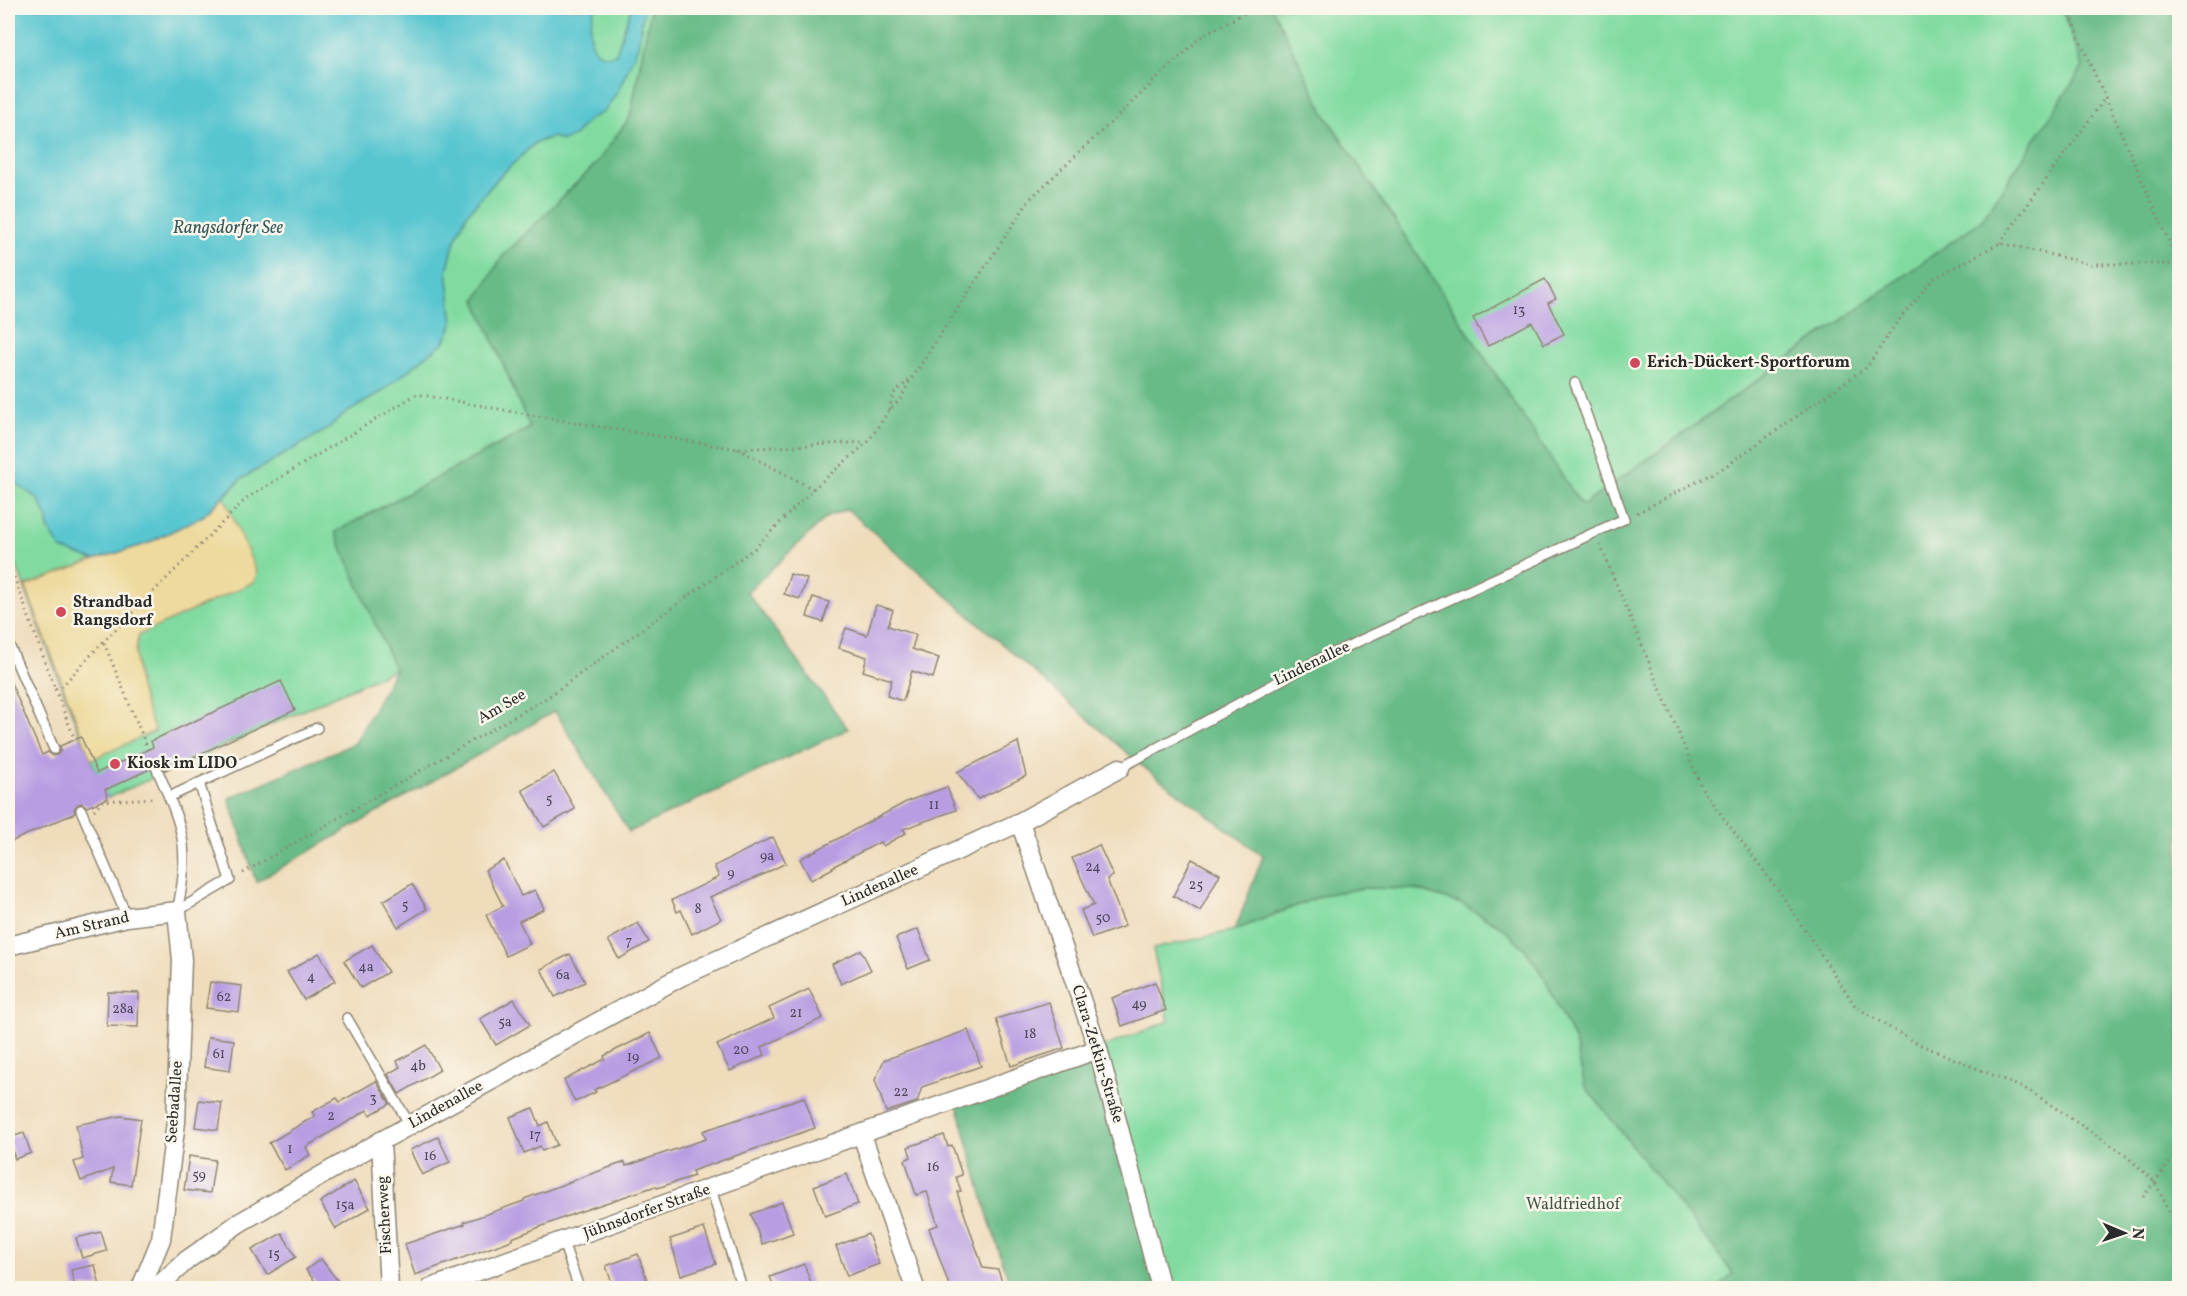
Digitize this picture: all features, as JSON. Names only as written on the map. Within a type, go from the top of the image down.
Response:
[{"type":"street","name":"Lindenallee","points":[[156,1288],[187,1260],[239,1223],[381,1141],[680,977],[1020,822],[1120,768]]},
{"type":"street","name":"Clara-Zetkin-Straße","points":[[1020,822],[1098,1049],[1161,1288]]},
{"type":"street","name":"Am Strand","points":[[8,946],[127,917],[177,912]]},
{"type":"street","name":"Seebadallee","points":[[141,1288],[161,1239],[176,1122],[182,960],[177,912]]},
{"type":"street","name":"Jühnsdorfer Straße","points":[[431,1288],[1098,1049]]},
{"type":"street","points":[[862,1134],[915,1288]]},
{"type":"street","name":"Fischerweg","points":[[381,1141],[389,1288]]},
{"type":"lane","points":[[1575,383],[1624,519]]},
{"type":"lane","name":"Lindenallee","points":[[1120,768],[1318,660],[1624,519]]},
{"type":"lane","points":[[10,647],[54,749]]},
{"type":"lane","points":[[169,797],[317,728]]},
{"type":"lane","points":[[156,767],[181,825],[186,854],[184,885],[177,912]]},
{"type":"lane","points":[[177,912],[230,880],[200,783]]},
{"type":"lane","points":[[81,810],[127,917]]},
{"type":"lane","points":[[347,1018],[410,1125]]},
{"type":"lane","points":[[711,1188],[742,1288]]},
{"type":"lane","points":[[563,1242],[579,1288]]},
{"type":"path","points":[[888,412],[901,398],[911,379],[1030,200],[1203,35],[1254,8]]},
{"type":"path","points":[[2000,243],[2091,264],[2179,265],[2078,36],[2070,8]]},
{"type":"path","points":[[1624,519],[1723,468],[1867,367],[1895,325],[1933,279],[2000,243],[2106,97]]},
{"type":"path","points":[[888,412],[893,394],[911,379]]},
{"type":"path","points":[[56,689],[62,686],[247,498],[417,394],[736,449],[868,442]]},
{"type":"path","name":"Am See","points":[[230,880],[548,698],[755,548],[813,489],[868,442],[888,412]]},
{"type":"path","points":[[736,449],[813,489]]},
{"type":"path","points":[[1595,533],[1703,791],[1781,894],[1856,1007],[1912,1041],[2030,1091],[2123,1153],[2155,1182],[2180,1235]]},
{"type":"path","points":[[8,560],[75,740]]},
{"type":"path","points":[[103,642],[148,749]]},
{"type":"path","points":[[102,801],[169,797]]},
{"type":"path","points":[[2144,1197],[2180,1149]]},
{"type":"green space","points":[[595,8],[631,8],[616,55],[606,56],[594,48],[590,33]]},
{"type":"green space","points":[[644,8],[651,8],[630,117],[596,164],[567,192],[476,300],[530,428],[335,532],[395,669],[108,798],[81,737],[8,543],[8,478],[38,499],[48,519],[224,497],[241,479],[326,430],[346,413],[380,393],[444,342],[453,323],[447,271],[455,240],[467,214],[500,176],[536,142],[553,137],[574,136],[589,119],[604,112],[638,46]]},
{"type":"green space","points":[[651,8],[1272,8],[1326,116],[1582,506],[1982,220],[2083,67],[2062,8],[2179,8],[2179,1288],[1719,1288],[1733,1273],[1585,1086],[1575,1042],[1544,977],[1525,949],[1502,927],[1462,904],[1414,889],[1365,888],[1326,894],[1235,930],[1263,856],[1142,766],[847,509],[827,517],[747,592],[848,729],[629,832],[555,711],[256,882],[229,798],[355,743],[395,669],[335,532],[530,428],[476,300],[502,257],[596,164],[630,117]]},
{"type":"green space","name":"Erich-Dückert-Sportforum","points":[[1272,8],[2062,8],[2083,67],[1982,220],[1582,506],[1326,116]]},
{"type":"green space","name":"Waldfriedhof","points":[[1365,888],[1414,889],[1462,904],[1502,926],[1525,949],[1544,977],[1575,1042],[1585,1086],[1734,1273],[1719,1288],[1161,1288],[1098,1049],[1169,1021],[1153,949],[1235,930],[1326,894]]},
{"type":"green space","points":[[1098,1049],[1157,1288],[1011,1288],[989,1220],[956,1100]]},
{"type":"sand","points":[[224,497],[257,573],[254,582],[139,635],[136,659],[139,684],[155,731],[91,760],[25,586],[94,560],[146,544],[203,516]]},
{"type":"water","name":"Rangsdorfer See","points":[[8,8],[595,8],[591,24],[591,41],[599,53],[606,55],[616,54],[631,8],[644,8],[638,46],[618,91],[604,112],[589,119],[574,136],[563,141],[553,137],[536,142],[500,176],[467,214],[455,240],[447,271],[453,323],[444,342],[380,393],[346,413],[326,430],[241,479],[203,516],[146,544],[94,560],[61,549],[48,528],[48,519],[38,499],[8,478]]},
{"type":"building","points":[[1545,279],[1556,299],[1548,303],[1564,334],[1544,344],[1532,322],[1488,346],[1473,318]]},
{"type":"building","points":[[790,574],[807,579],[800,599],[784,594]]},
{"type":"building","points":[[813,597],[829,602],[823,622],[807,617]]},
{"type":"building","points":[[876,605],[893,610],[888,626],[916,635],[912,649],[939,658],[933,678],[912,671],[903,701],[887,696],[892,680],[863,671],[867,657],[839,648],[846,628],[867,635]]},
{"type":"building","points":[[8,676],[42,755],[48,752],[53,756],[57,755],[61,750],[60,746],[81,737],[97,773],[153,747],[151,741],[281,681],[295,710],[165,770],[160,762],[153,761],[149,766],[150,769],[105,790],[108,798],[87,807],[82,803],[78,804],[74,809],[75,813],[8,843]]},
{"type":"building","points":[[1018,742],[1026,776],[978,799],[957,772]]},
{"type":"building","points":[[554,772],[575,809],[544,827],[522,790]]},
{"type":"building","points":[[947,787],[956,810],[903,829],[906,833],[883,846],[880,842],[811,880],[800,859],[908,801]]},
{"type":"building","points":[[773,837],[786,863],[710,897],[721,919],[692,934],[681,910],[677,912],[672,900],[719,877],[714,866]]},
{"type":"building","points":[[1099,845],[1113,876],[1107,879],[1125,926],[1092,938],[1081,910],[1094,905],[1072,858]]},
{"type":"building","points":[[1192,859],[1220,874],[1200,911],[1173,896]]},
{"type":"building","points":[[504,860],[521,896],[535,890],[544,909],[519,921],[530,944],[506,956],[486,915],[503,906],[485,870]]},
{"type":"building","points":[[412,884],[427,909],[398,927],[383,901]]},
{"type":"building","points":[[638,923],[649,942],[619,959],[608,940]]},
{"type":"building","points":[[918,929],[930,960],[908,969],[896,938]]},
{"type":"building","points":[[372,945],[388,972],[361,988],[344,961]]},
{"type":"building","points":[[861,950],[871,970],[841,984],[832,964]]},
{"type":"building","points":[[319,953],[335,981],[304,1000],[287,972]]},
{"type":"building","points":[[570,954],[585,982],[555,997],[541,969]]},
{"type":"building","points":[[210,982],[242,986],[239,1012],[206,1008]]},
{"type":"building","points":[[1155,982],[1166,1010],[1122,1026],[1112,998]]},
{"type":"building","points":[[809,989],[823,1018],[762,1047],[765,1055],[730,1071],[717,1045],[774,1018],[769,1008]]},
{"type":"building","points":[[108,992],[139,993],[138,1027],[107,1026]]},
{"type":"building","points":[[514,999],[530,1025],[496,1045],[480,1019]]},
{"type":"building","points":[[1049,1002],[1064,1048],[1011,1066],[996,1019]]},
{"type":"building","points":[[968,1030],[981,1066],[922,1087],[917,1102],[886,1112],[875,1080],[884,1060]]},
{"type":"building","points":[[650,1033],[662,1058],[594,1090],[596,1092],[575,1102],[564,1080],[605,1059],[604,1056]]},
{"type":"building","points":[[208,1037],[234,1040],[230,1071],[204,1067]]},
{"type":"building","points":[[426,1045],[440,1070],[399,1094],[388,1074],[400,1067],[397,1061]]},
{"type":"building","points":[[376,1081],[390,1104],[370,1115],[367,1110],[306,1147],[310,1155],[285,1170],[269,1143],[315,1116],[312,1112],[337,1098],[340,1102]]},
{"type":"building","points":[[804,1097],[815,1128],[692,1171],[694,1176],[657,1188],[656,1186],[573,1214],[512,1238],[512,1240],[415,1275],[405,1244],[465,1224],[464,1222],[625,1162],[626,1166],[706,1139],[703,1131]]},
{"type":"building","points":[[199,1100],[222,1103],[218,1130],[195,1127]]},
{"type":"building","points":[[533,1108],[540,1126],[548,1122],[557,1145],[542,1151],[540,1146],[524,1153],[510,1117]]},
{"type":"building","points":[[121,1116],[141,1119],[131,1185],[111,1182],[113,1169],[81,1181],[74,1162],[83,1159],[76,1125]]},
{"type":"building","points":[[24,1133],[31,1153],[15,1159],[8,1138]]},
{"type":"building","points":[[944,1135],[948,1147],[952,1145],[962,1175],[956,1177],[961,1191],[957,1192],[983,1268],[998,1270],[1004,1288],[950,1288],[929,1228],[938,1225],[927,1192],[916,1195],[905,1160],[911,1157],[908,1147]]},
{"type":"building","points":[[438,1137],[450,1162],[422,1175],[410,1150]]},
{"type":"building","points":[[189,1156],[215,1160],[210,1193],[184,1190]]},
{"type":"building","points":[[847,1174],[858,1204],[825,1216],[814,1186]]},
{"type":"building","points":[[354,1181],[370,1208],[336,1229],[320,1202]]},
{"type":"building","points":[[782,1202],[793,1233],[762,1244],[751,1214]]},
{"type":"building","points":[[704,1228],[716,1264],[681,1275],[670,1239]]},
{"type":"building","points":[[101,1232],[107,1251],[82,1258],[76,1238]]},
{"type":"building","points":[[282,1233],[296,1257],[267,1275],[252,1250]]},
{"type":"building","points":[[868,1234],[879,1264],[847,1276],[836,1246]]},
{"type":"building","points":[[638,1254],[648,1283],[634,1288],[614,1288],[606,1266]]},
{"type":"building","points":[[321,1259],[343,1288],[320,1288],[306,1270]]},
{"type":"building","points":[[804,1264],[813,1288],[775,1288],[770,1277]]},
{"type":"building","points":[[95,1265],[100,1286],[75,1288],[71,1270]]},
{"type":"place","name":"Erich-Dückert-Sportforum","points":[[1635,363]]},
{"type":"place","name":"Strandbad Rangsdorf","points":[[61,612]]},
{"type":"place","name":"Kiosk im LIDO","points":[[115,764]]}]
